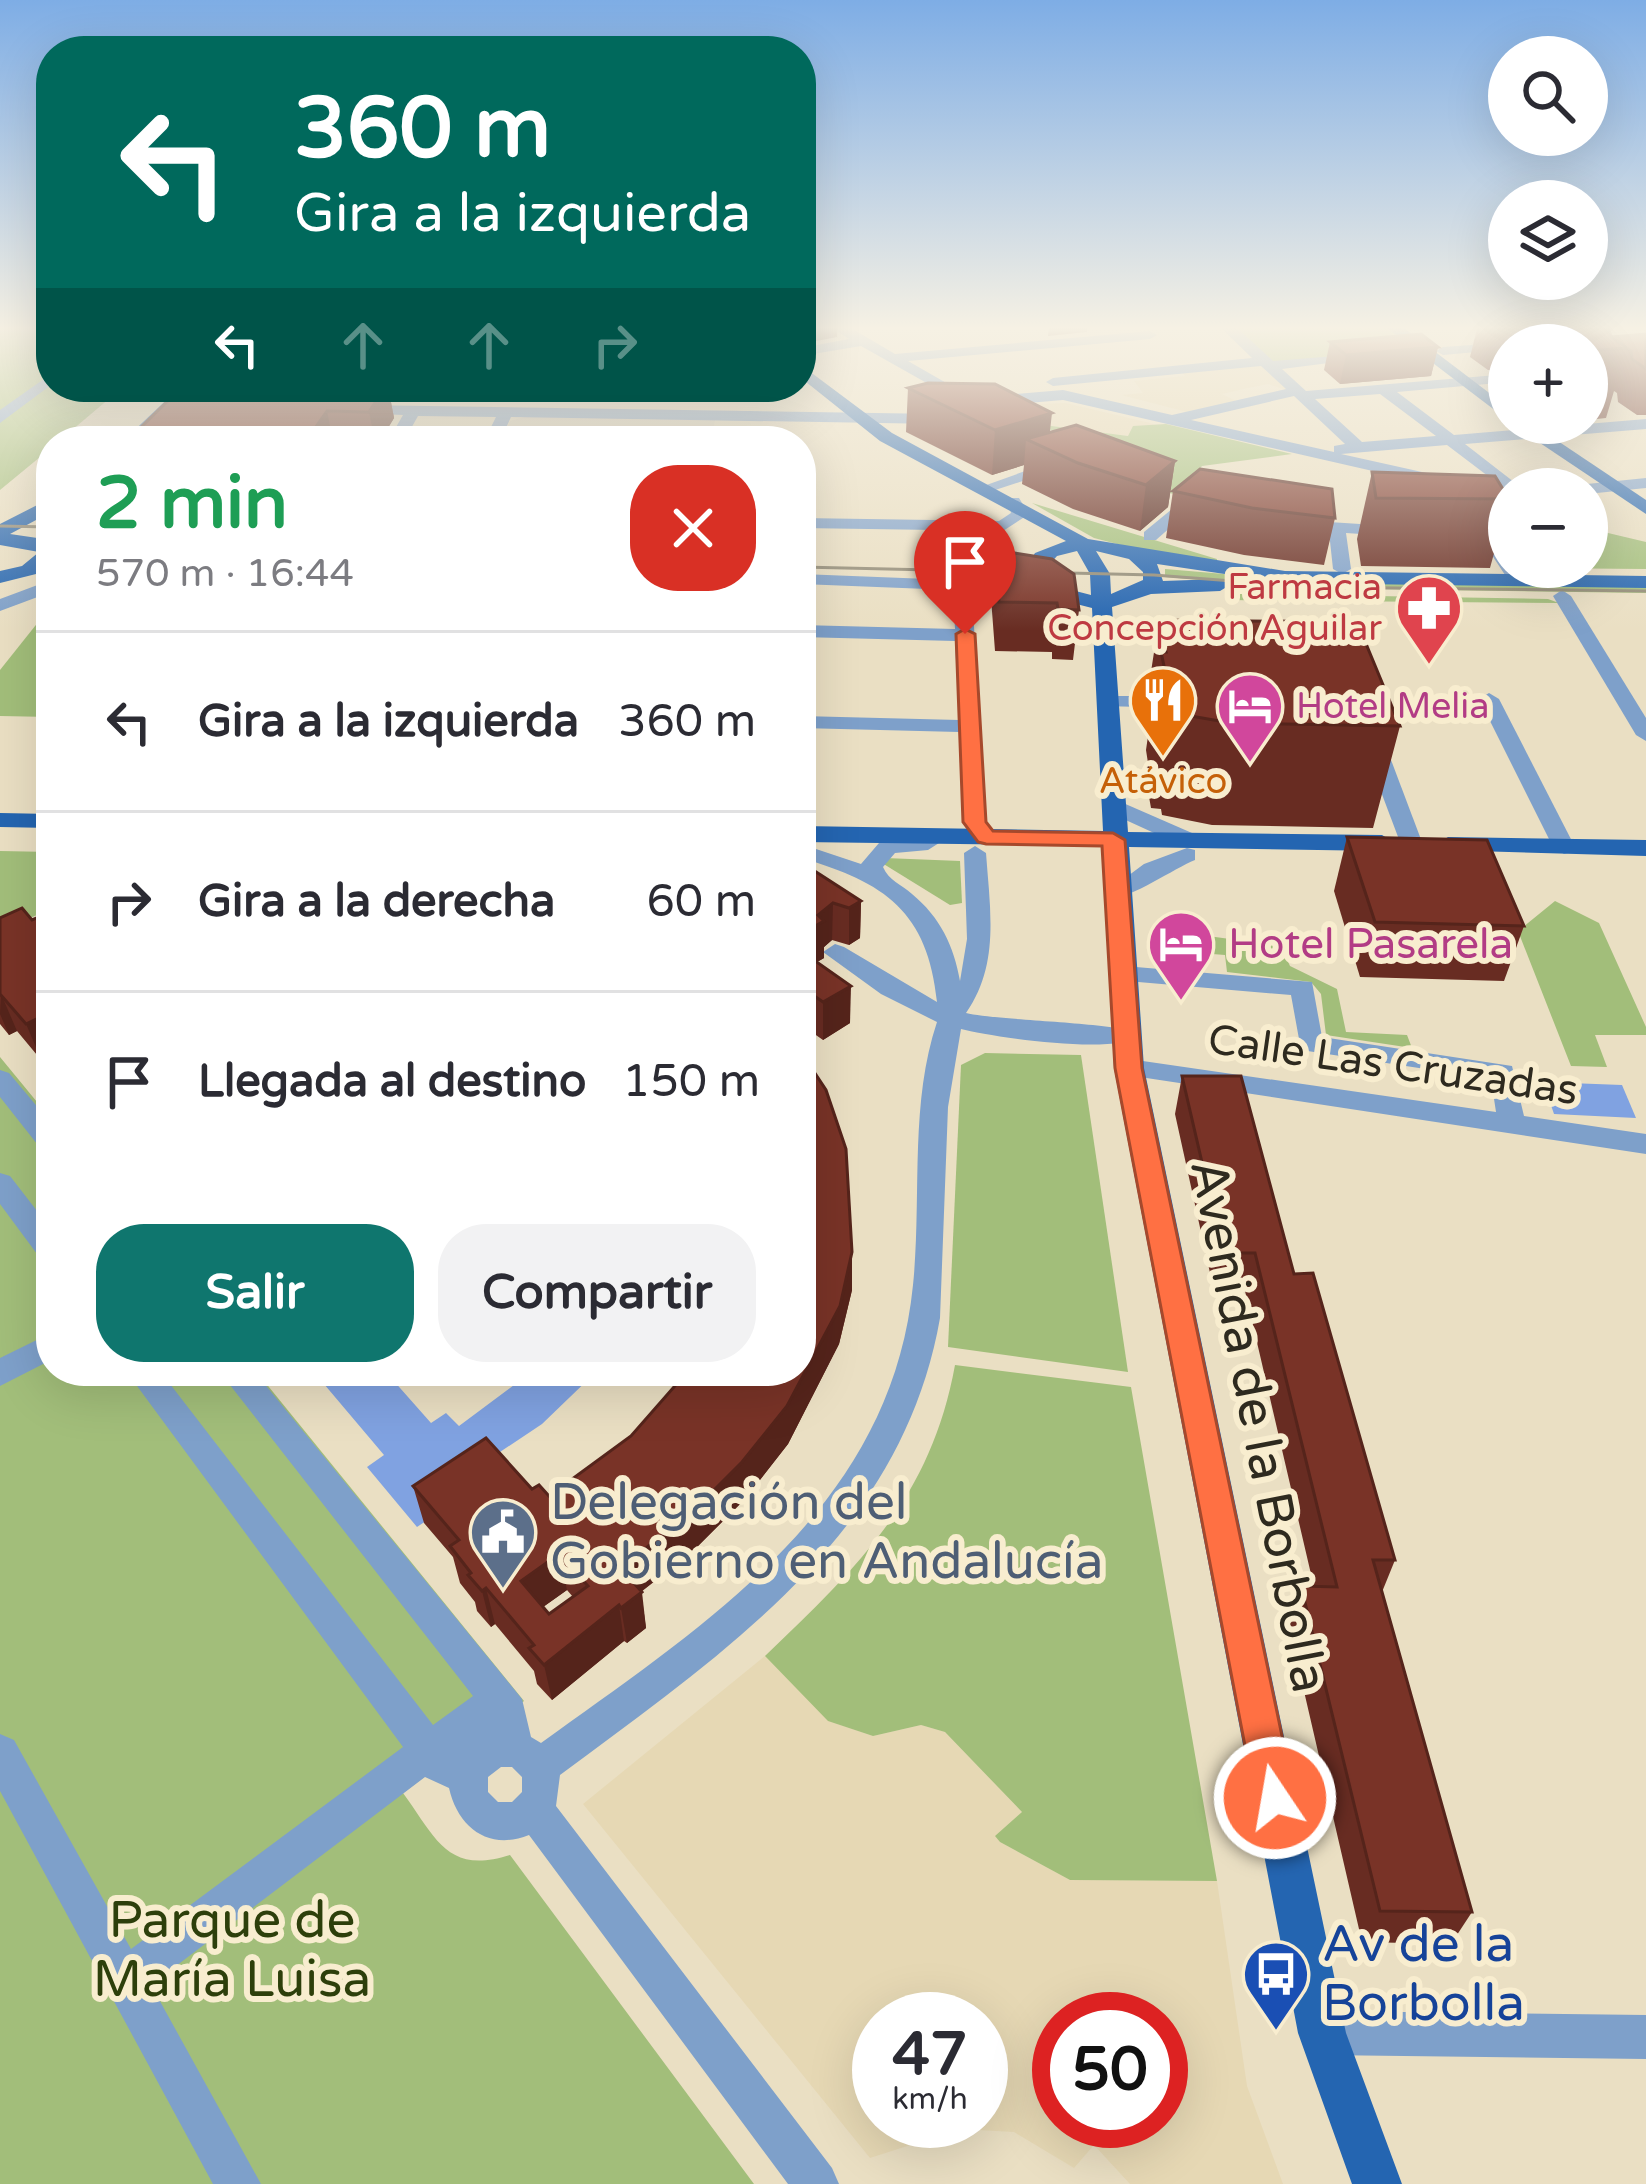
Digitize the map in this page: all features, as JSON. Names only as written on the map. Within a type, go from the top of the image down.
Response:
[{"type":"main road","points":[[871,427],[1047,519],[1083,545],[1285,577],[1488,580]]},
{"type":"main road","points":[[1545,444],[1576,468]]},
{"type":"main road","points":[[1608,491],[1646,508]]},
{"type":"main road","points":[[1608,493],[1646,521]]},
{"type":"main road","points":[[36,513],[0,536],[36,557]]},
{"type":"main road","points":[[1047,519],[1052,539],[1041,558],[1038,581],[1103,611],[1144,590],[1186,584],[1298,591],[1646,597]]},
{"type":"main road","points":[[1041,558],[1083,545]]},
{"type":"main road","name":"Avenida de la Borbolla","points":[[1083,545],[1099,569],[1103,611],[1127,1052],[1322,2033],[1377,2184]]},
{"type":"main road","points":[[1136,555],[1153,571],[1144,590]]},
{"type":"main road","points":[[0,602],[36,559]]},
{"type":"main road","points":[[1608,581],[1646,582]]},
{"type":"main road","points":[[0,820],[36,821]]},
{"type":"main road","points":[[0,835],[36,836]]},
{"type":"main road","points":[[816,841],[853,835],[981,845],[1414,851],[1646,864]]},
{"type":"main road","points":[[816,845],[880,851],[1058,839],[1114,847]]},
{"type":"main road","points":[[1414,851],[1646,848]]},
{"type":"street","points":[[886,437],[892,427]]},
{"type":"street","points":[[1200,427],[1306,451],[1356,454],[1488,434]]},
{"type":"street","points":[[1331,427],[1356,454],[1443,482]]},
{"type":"street","points":[[1433,427],[1488,469]]},
{"type":"street","points":[[986,488],[1074,459],[1053,448]]},
{"type":"street","points":[[1608,487],[1646,483]]},
{"type":"street","points":[[1163,496],[1212,510]]},
{"type":"street","points":[[816,523],[988,528],[1015,521],[1020,514],[1013,502]]},
{"type":"street","points":[[1150,536],[1189,505]]},
{"type":"street","points":[[1270,521],[1407,532]]},
{"type":"street","points":[[1337,529],[1342,569]]},
{"type":"street","points":[[956,582],[995,578],[1041,558]]},
{"type":"street","points":[[816,579],[956,582],[1052,591]]},
{"type":"street","points":[[528,1774],[486,1756],[469,1778],[469,1802],[485,1819],[509,1821],[528,1774],[688,1654],[795,1563],[853,1490],[890,1428],[913,1373],[924,1321],[938,1071],[951,1018],[969,990],[979,953],[981,845],[974,822],[965,634],[956,582]]},
{"type":"street","points":[[0,602],[36,591]]},
{"type":"street","points":[[1562,596],[1646,734]]},
{"type":"street","points":[[816,631],[965,634]]},
{"type":"street","points":[[1489,699],[1564,847]]},
{"type":"street","points":[[1109,702],[1216,702]]},
{"type":"street","points":[[1364,719],[1414,851]]},
{"type":"street","points":[[816,722],[970,726]]},
{"type":"street","points":[[1114,806],[1186,846],[1118,892]]},
{"type":"street","points":[[878,883],[871,868],[880,851],[897,843],[1023,845],[1058,839]]},
{"type":"street","points":[[816,850],[878,883],[933,932],[943,960],[951,1018]]},
{"type":"street","name":"Calle Las Cruzadas","points":[[835,952],[893,992],[951,1018],[1510,1124],[1646,1144]]},
{"type":"street","points":[[1124,974],[1303,988],[1310,1044],[1503,1072],[1510,1124]]},
{"type":"street","points":[[0,1079],[36,1123]]},
{"type":"street","points":[[0,1183],[36,1230]]},
{"type":"street","points":[[0,1373],[36,1353]]},
{"type":"street","points":[[153,1386],[439,1764],[469,1778]]},
{"type":"street","points":[[247,1386],[509,1712],[528,1774],[816,2184]]},
{"type":"street","points":[[125,1979],[499,1699]]},
{"type":"street","points":[[0,1754],[238,2184]]},
{"type":"street","points":[[1322,2033],[1646,2037]]},
{"type":"shaded area","points":[[1059,427],[1150,427],[1128,436]]},
{"type":"shaded area","points":[[765,1656],[829,1721],[873,1736],[921,1725],[945,1732],[1022,1812],[996,1836],[1000,1842],[1070,1880],[1217,1881],[1247,2086],[1283,2184],[1130,2184],[1097,2148],[1188,2148],[1188,1992],[1032,1992],[1032,2143],[1008,2132],[1008,1992],[852,1992],[852,2136],[583,1804]]},
{"type":"shaded area","points":[[862,2148],[901,2148],[870,2158]]},
{"type":"shaded area","points":[[1041,2148],[1091,2148],[1074,2168]]},
{"type":"green space","points":[[0,427],[36,427],[36,460],[0,490]]},
{"type":"green space","points":[[1041,427],[1128,436],[1133,427],[1178,427],[1292,454],[1202,466],[1197,472],[1198,501],[1166,492],[1064,434]]},
{"type":"green space","points":[[1032,503],[1217,559],[1217,562],[1094,538]]},
{"type":"green space","points":[[1608,533],[1646,542],[1646,569],[1608,569]]},
{"type":"green space","points":[[1165,569],[1296,580],[1488,583],[1488,588],[1646,585],[1646,593],[1298,588],[1165,577]]},
{"type":"green space","points":[[1227,589],[1548,599],[1559,603],[1226,600]]},
{"type":"green space","points":[[36,625],[36,717],[0,716],[0,670]]},
{"type":"green space","points":[[0,851],[36,852],[36,915],[0,931]]},
{"type":"green space","points":[[885,858],[960,861],[962,903],[950,905],[882,863]]},
{"type":"green space","points":[[1555,901],[1599,923],[1646,1027],[1646,1035],[1595,1035],[1607,1067],[1571,1066],[1518,931]]},
{"type":"green space","points":[[1208,936],[1281,946],[1290,966],[1337,989],[1346,1032],[1407,1035],[1412,1048],[1326,1035],[1321,994],[1311,982],[1227,972],[1225,955],[1187,952]]},
{"type":"green space","points":[[985,1053],[1081,1055],[1128,1372],[948,1347],[961,1065]]},
{"type":"green space","name":"Parque de María Luisa","points":[[0,1057],[36,1101],[36,1386],[268,1386],[524,1701],[403,1793],[435,1838],[457,1856],[489,1860],[510,1855],[754,2184],[0,2184]]},
{"type":"green space","points":[[955,1365],[1131,1387],[1217,1881],[1070,1880],[1000,1842],[995,1836],[1022,1812],[945,1732],[921,1725],[873,1736],[828,1721],[765,1656],[860,1559],[909,1491],[944,1412]]},
{"type":"water","points":[[1543,1082],[1622,1085],[1636,1118],[1554,1114]]},
{"type":"water","points":[[326,1386],[398,1386],[431,1423],[446,1413],[459,1426],[513,1386],[581,1386],[542,1424],[488,1460],[499,1472],[417,1527],[367,1467],[384,1455]]},
{"type":"building","points":[[1081,427],[1175,461],[1146,485],[1078,463],[1026,439]]},
{"type":"building","points":[[1200,469],[1332,489],[1335,518],[1252,508],[1173,491]]},
{"type":"building","points":[[1372,472],[1488,476],[1488,499],[1376,498]]},
{"type":"building","points":[[995,550],[1052,559],[1074,574],[1079,610],[1058,609],[1057,603],[999,602]]},
{"type":"building","points":[[1159,620],[1357,622],[1400,726],[1231,723],[1179,714],[1177,708],[1167,708],[1161,680],[1167,680]]},
{"type":"building","points":[[1347,837],[1487,840],[1524,926],[1375,922]]},
{"type":"building","points":[[816,872],[861,901],[849,908],[833,903],[818,915],[824,921],[816,926]]},
{"type":"building","points":[[22,908],[32,920],[36,918],[36,1019],[26,1024],[0,994],[0,918]]},
{"type":"building","points":[[816,962],[851,986],[823,1002],[816,997]]},
{"type":"building","points":[[816,1075],[846,1149],[852,1252],[840,1306],[816,1351]]},
{"type":"building","points":[[1182,1076],[1241,1076],[1294,1274],[1313,1273],[1395,1560],[1373,1560],[1472,1912],[1380,1911],[1301,1586],[1337,1587],[1255,1253],[1223,1253]]},
{"type":"building","points":[[675,1386],[798,1386],[742,1462],[690,1514],[620,1568],[642,1592],[544,1665],[529,1648],[534,1645],[486,1588],[482,1591],[468,1575],[471,1573],[450,1546],[459,1540],[413,1486],[486,1438],[532,1489],[539,1485],[549,1496],[631,1436]],"holes":[[[559,1554],[588,1586],[549,1614],[521,1581]]]},
{"type":"tram line","points":[[0,526],[36,527]]},
{"type":"tram line","points":[[816,567],[1154,575],[1311,587],[1646,591]]},
{"type":"place","name":"Farmacia Concepción Aguilar","points":[[1429,667]]},
{"type":"place","name":"Atávico","points":[[1163,759]]},
{"type":"place","name":"Hotel Melia","points":[[1250,765]]},
{"type":"place","name":"Hotel Pasarela","points":[[1181,1003]]},
{"type":"place","name":"Delegación del Gobierno en Andalucía","points":[[503,1591]]},
{"type":"place","name":"Av de la Borbolla","points":[[1276,2033]]},
{"type":"route","points":[[965,634],[974,822],[986,837],[1113,840],[1129,1068],[1275,1798]]}]
